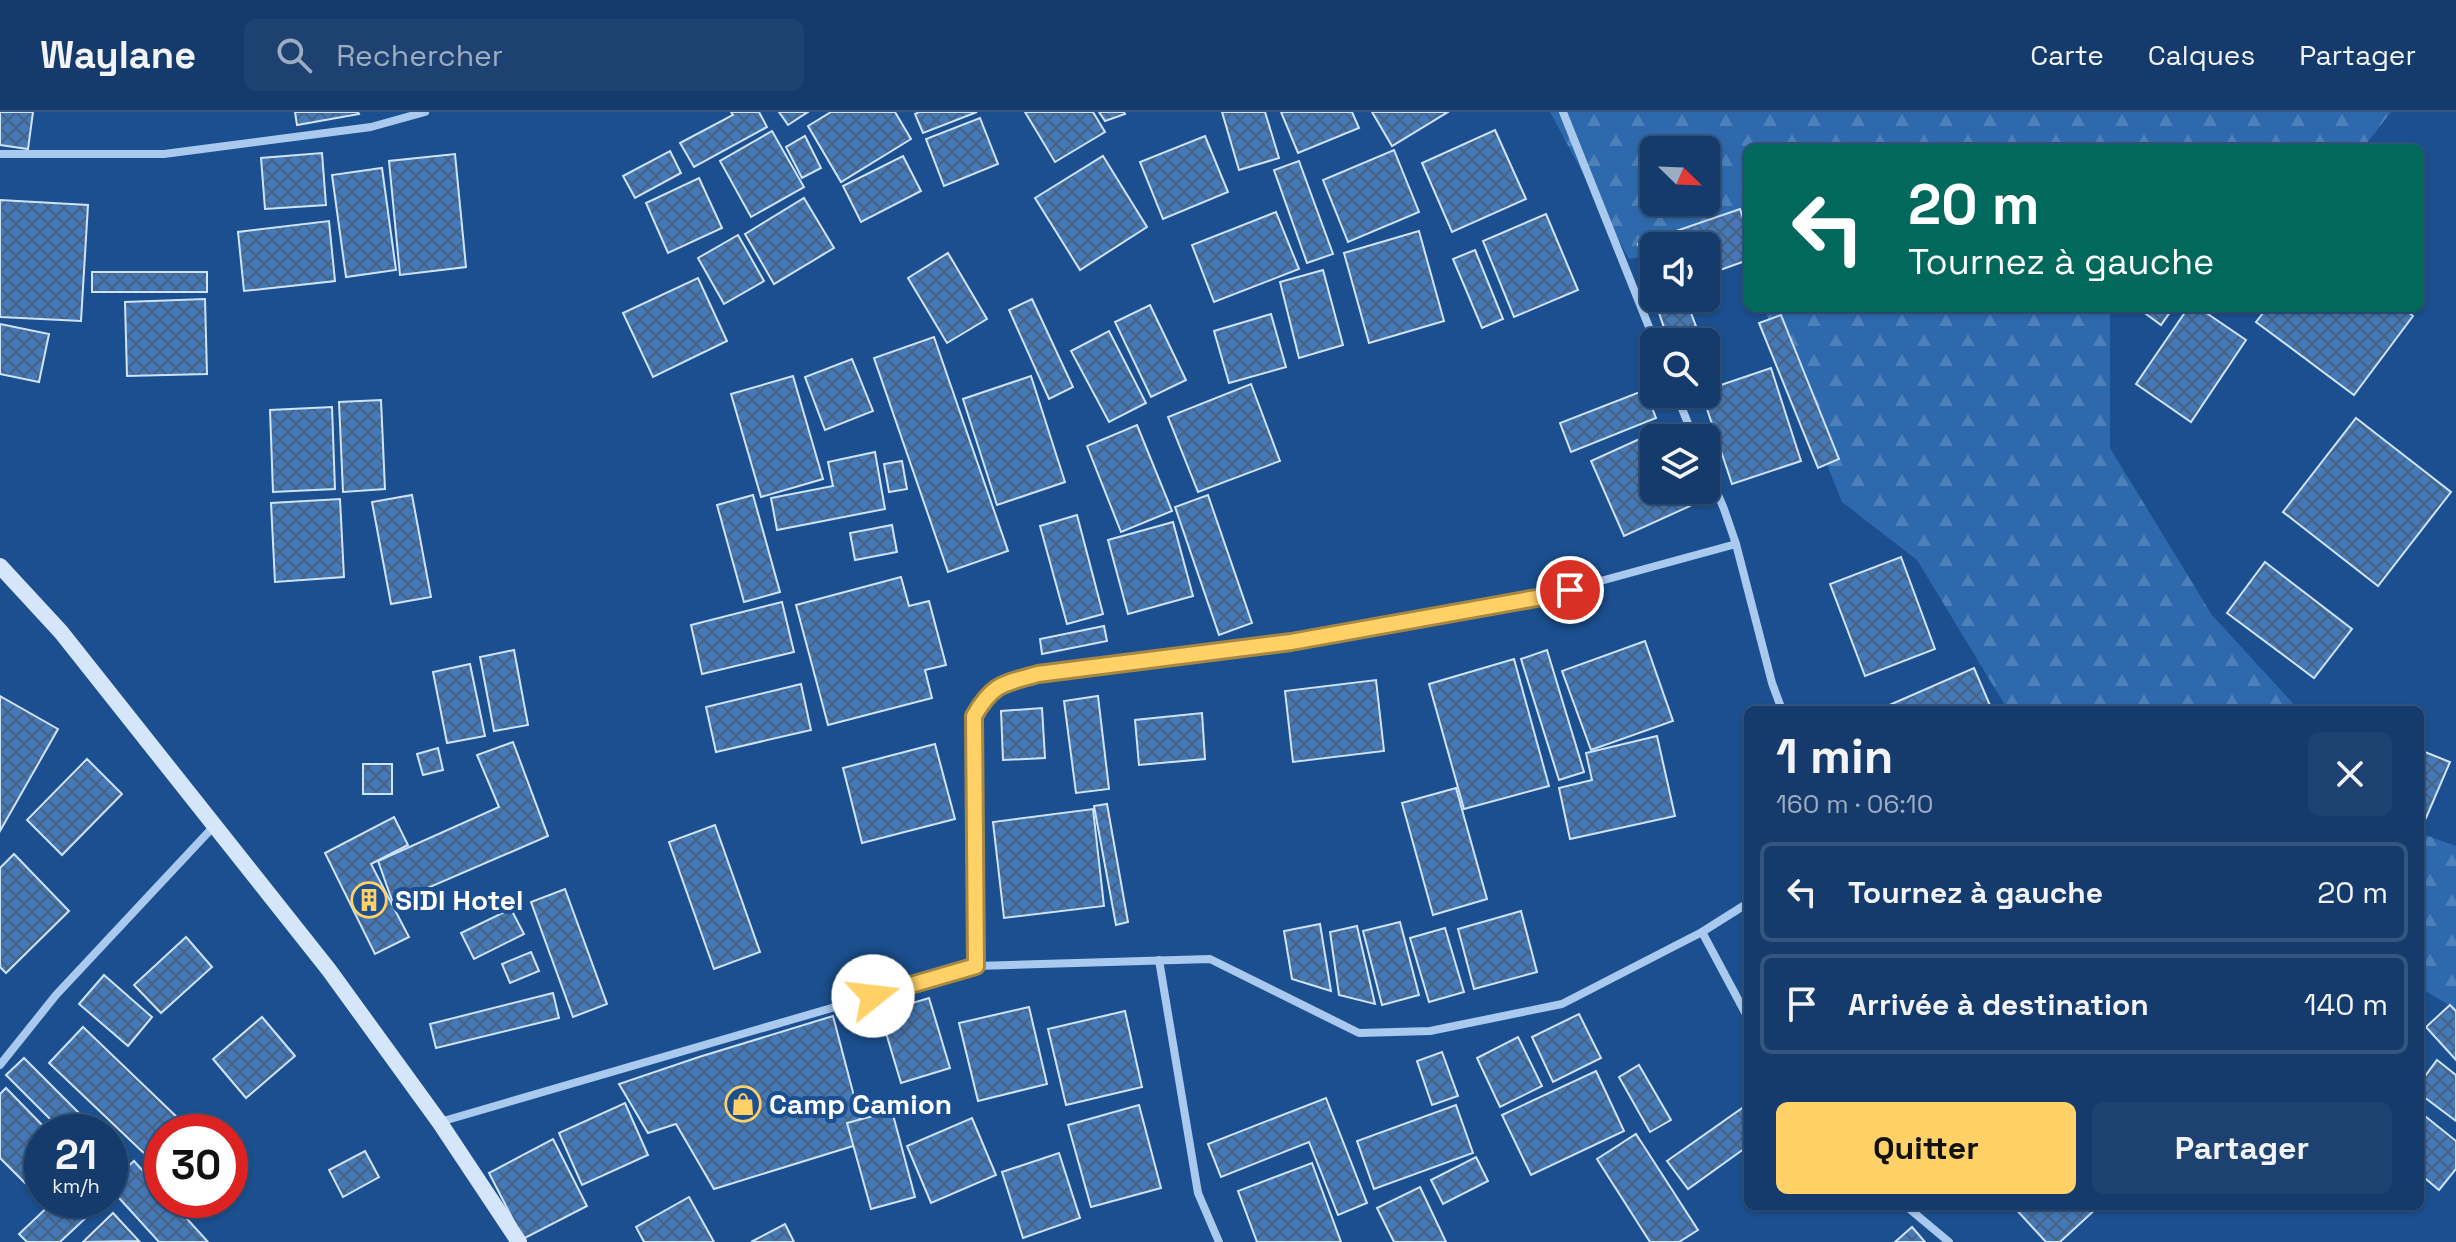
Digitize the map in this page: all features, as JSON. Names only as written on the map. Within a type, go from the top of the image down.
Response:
[{"type":"street","points":[[0,154],[164,154],[371,127],[425,112]]},
{"type":"street","points":[[1563,112],[1649,328]]},
{"type":"street","points":[[1720,499],[1736,544],[1781,706]]},
{"type":"street","points":[[976,966],[974,716],[986,694],[1006,683],[1038,674],[1291,642],[1542,597],[1736,544]]},
{"type":"street","points":[[0,566],[61,632],[329,970],[440,1123],[519,1242]]},
{"type":"street","points":[[0,1065],[56,995],[216,825]]},
{"type":"street","points":[[440,1123],[976,966],[1210,959],[1359,1033],[1430,1031],[1562,1004],[1702,932],[1744,906]]},
{"type":"street","points":[[1702,932],[1744,1011]]},
{"type":"street","points":[[1159,960],[1198,1193],[1219,1242]]},
{"type":"street","points":[[1911,1210],[1949,1242]]},
{"type":"green space","points":[[1550,112],[2391,112],[2366,144],[1744,144],[1744,257],[1739,245],[1720,245],[1720,232],[1640,232],[1640,258],[1629,259]]},
{"type":"green space","points":[[1766,312],[2110,312],[2110,448],[2212,615],[2295,706],[2006,706],[1917,560],[1842,502]]},
{"type":"green space","points":[[2424,834],[2456,846],[2456,1009],[2424,990]]},
{"type":"building","points":[[0,112],[33,112],[28,149],[0,145]]},
{"type":"building","points":[[295,112],[358,112],[359,114],[297,125]]},
{"type":"building","points":[[731,112],[759,112],[767,127],[694,167],[680,143],[733,115]]},
{"type":"building","points":[[779,112],[808,112],[788,125]]},
{"type":"building","points":[[831,112],[895,112],[911,139],[841,182],[808,126]]},
{"type":"building","points":[[977,112],[923,133],[915,114]]},
{"type":"building","points":[[1025,112],[1093,112],[1105,132],[1055,162]]},
{"type":"building","points":[[1099,112],[1124,112],[1125,114],[1105,121]]},
{"type":"building","points":[[1222,112],[1265,112],[1279,158],[1239,170]]},
{"type":"building","points":[[1281,112],[1352,112],[1359,128],[1298,153]]},
{"type":"building","points":[[1372,112],[1448,112],[1392,146]]},
{"type":"building","points":[[980,118],[998,164],[944,186],[926,139]]},
{"type":"building","points":[[1495,130],[1526,199],[1452,232],[1422,163]]},
{"type":"building","points":[[772,131],[804,187],[751,217],[720,161]]},
{"type":"building","points":[[805,136],[821,168],[802,178],[786,147]]},
{"type":"building","points":[[1205,136],[1228,192],[1163,219],[1140,162]]},
{"type":"building","points":[[1394,150],[1419,212],[1348,242],[1323,180]]},
{"type":"building","points":[[670,151],[681,173],[635,198],[623,176]]},
{"type":"building","points":[[322,153],[326,205],[265,209],[261,158]]},
{"type":"building","points":[[455,154],[466,267],[400,275],[389,161]]},
{"type":"building","points":[[903,156],[921,191],[861,222],[843,186]]},
{"type":"building","points":[[1103,156],[1147,227],[1080,270],[1035,198]]},
{"type":"building","points":[[1299,161],[1333,254],[1307,263],[1274,170]]},
{"type":"building","points":[[382,168],[396,270],[346,277],[332,175]]},
{"type":"building","points":[[699,178],[722,228],[668,253],[646,203]]},
{"type":"building","points":[[804,198],[834,248],[774,284],[745,234]]},
{"type":"building","points":[[0,200],[88,205],[81,321],[0,317]]},
{"type":"building","points":[[1740,209],[1744,221],[1744,261],[1720,270],[1720,232],[1673,232]]},
{"type":"building","points":[[1276,212],[1299,269],[1214,302],[1192,245]]},
{"type":"building","points":[[1546,214],[1578,290],[1514,317],[1483,241]]},
{"type":"building","points":[[329,221],[335,281],[244,291],[238,232]]},
{"type":"building","points":[[1419,231],[1444,321],[1369,343],[1344,253]]},
{"type":"building","points":[[738,235],[764,281],[724,304],[698,258]]},
{"type":"building","points":[[1475,250],[1503,319],[1482,328],[1453,259]]},
{"type":"building","points":[[948,253],[987,319],[947,343],[908,278]]},
{"type":"building","points":[[1323,270],[1343,345],[1299,358],[1280,282]]},
{"type":"building","points":[[92,272],[207,272],[207,292],[92,292]]},
{"type":"building","points":[[698,278],[727,341],[653,377],[623,313]]},
{"type":"building","points":[[205,299],[207,374],[127,376],[125,302]]},
{"type":"building","points":[[1032,299],[1073,387],[1049,399],[1009,310]]},
{"type":"building","points":[[1150,305],[1186,380],[1151,397],[1115,322]]},
{"type":"building","points":[[1659,312],[1691,312],[1697,328],[1664,328]]},
{"type":"building","points":[[2143,312],[2170,312],[2161,325]]},
{"type":"building","points":[[2185,312],[2205,312],[2246,340],[2191,422],[2136,384]]},
{"type":"building","points":[[2264,312],[2408,312],[2413,316],[2354,395],[2256,322]]},
{"type":"building","points":[[1271,314],[1286,367],[1229,383],[1214,331]]},
{"type":"building","points":[[1781,315],[1839,459],[1818,468],[1759,323]]},
{"type":"building","points":[[0,324],[49,334],[39,382],[0,374]]},
{"type":"building","points":[[1109,331],[1146,403],[1109,422],[1071,351]]},
{"type":"building","points":[[934,337],[1008,551],[948,572],[874,358]]},
{"type":"building","points":[[852,359],[873,411],[825,430],[805,377]]},
{"type":"building","points":[[1771,368],[1801,461],[1732,484],[1720,448],[1720,424],[1712,424],[1707,408],[1720,408],[1720,385]]},
{"type":"building","points":[[793,376],[823,479],[761,497],[731,394]]},
{"type":"building","points":[[1031,376],[1065,482],[997,505],[963,399]]},
{"type":"building","points":[[1251,384],[1280,461],[1198,492],[1168,417]]},
{"type":"building","points":[[1640,392],[1640,408],[1652,408],[1656,418],[1571,452],[1560,423]]},
{"type":"building","points":[[381,400],[385,489],[343,492],[339,402]]},
{"type":"building","points":[[332,407],[335,489],[273,492],[270,410]]},
{"type":"building","points":[[2356,418],[2451,492],[2378,586],[2283,512]]},
{"type":"building","points":[[1137,425],[1172,511],[1121,532],[1087,446]]},
{"type":"building","points":[[1640,439],[1640,504],[1690,506],[1624,536],[1591,461]]},
{"type":"building","points":[[875,452],[885,509],[777,530],[771,498],[833,486],[828,462]]},
{"type":"building","points":[[902,461],[907,489],[889,492],[884,464]]},
{"type":"building","points":[[412,495],[431,597],[391,604],[372,502]]},
{"type":"building","points":[[753,495],[780,592],[744,602],[717,505]]},
{"type":"building","points":[[1208,495],[1252,623],[1219,635],[1175,507]]},
{"type":"building","points":[[340,499],[344,577],[275,582],[271,503]]},
{"type":"building","points":[[1077,515],[1103,614],[1067,624],[1040,526]]},
{"type":"building","points":[[1173,522],[1193,596],[1128,614],[1108,540]]},
{"type":"building","points":[[892,525],[897,552],[855,560],[850,533]]},
{"type":"building","points":[[1901,557],[1935,649],[1865,676],[1830,584]]},
{"type":"building","points":[[2265,562],[2352,629],[2314,678],[2227,613]]},
{"type":"building","points":[[901,577],[909,606],[929,601],[946,665],[925,670],[932,698],[828,725],[796,605]]},
{"type":"building","points":[[782,602],[794,652],[702,674],[691,625]]},
{"type":"building","points":[[1104,626],[1107,641],[1042,654],[1040,639]]},
{"type":"building","points":[[1645,641],[1673,721],[1591,750],[1562,671]]},
{"type":"building","points":[[514,650],[528,725],[494,731],[480,657]]},
{"type":"building","points":[[1547,650],[1584,772],[1559,780],[1521,659]]},
{"type":"building","points":[[1514,659],[1549,786],[1464,809],[1429,684]]},
{"type":"building","points":[[470,664],[485,736],[447,743],[433,672]]},
{"type":"building","points":[[1974,668],[1990,706],[1887,706]]},
{"type":"building","points":[[1376,680],[1384,751],[1293,762],[1285,691]]},
{"type":"building","points":[[801,684],[811,730],[716,752],[706,707]]},
{"type":"building","points":[[0,696],[58,729],[0,831]]},
{"type":"building","points":[[1098,696],[1109,789],[1076,793],[1064,701]]},
{"type":"building","points":[[1042,708],[1045,758],[1003,760],[1001,711]]},
{"type":"building","points":[[1202,713],[1205,759],[1139,765],[1135,720]]},
{"type":"building","points":[[1657,736],[1675,816],[1570,839],[1559,788],[1592,780],[1586,753]]},
{"type":"building","points":[[513,742],[548,836],[393,903],[378,861],[499,807],[477,755]]},
{"type":"building","points":[[935,744],[955,819],[862,843],[843,768]]},
{"type":"building","points":[[438,748],[443,770],[423,775],[417,754]]},
{"type":"building","points":[[2424,752],[2450,762],[2424,817]]},
{"type":"building","points":[[87,759],[122,794],[62,855],[27,820]]},
{"type":"building","points":[[363,764],[392,764],[392,794],[363,794]]},
{"type":"building","points":[[1456,788],[1487,899],[1433,915],[1402,803]]},
{"type":"building","points":[[1107,804],[1128,922],[1116,925],[1094,806]]},
{"type":"building","points":[[1093,809],[1104,906],[1004,918],[993,822]]},
{"type":"building","name":"SIDI Hotel","points":[[394,817],[408,845],[371,864],[409,937],[375,954],[325,853]]},
{"type":"building","points":[[715,825],[760,952],[714,969],[669,842]]},
{"type":"building","points":[[14,854],[69,911],[6,973],[0,967],[0,868]]},
{"type":"building","points":[[565,889],[607,1004],[573,1017],[531,902]]},
{"type":"building","points":[[511,909],[524,934],[474,959],[461,933]]},
{"type":"building","points":[[1521,911],[1537,972],[1474,989],[1458,929]]},
{"type":"building","points":[[1400,922],[1419,995],[1382,1005],[1363,931]]},
{"type":"building","points":[[1320,924],[1331,991],[1292,979],[1284,931]]},
{"type":"building","points":[[1357,926],[1375,1004],[1339,995],[1330,932]]},
{"type":"building","points":[[1445,928],[1464,992],[1429,1002],[1410,938]]},
{"type":"building","points":[[186,937],[212,967],[161,1013],[134,985]]},
{"type":"building","points":[[531,952],[539,971],[510,983],[502,964]]},
{"type":"building","points":[[104,975],[152,1017],[128,1046],[79,1004]]},
{"type":"building","points":[[553,993],[559,1018],[436,1048],[430,1024]]},
{"type":"building","points":[[929,998],[950,1068],[901,1083],[880,1013]]},
{"type":"building","points":[[2450,1005],[2456,1011],[2456,1060],[2426,1027]]},
{"type":"building","points":[[1029,1007],[1047,1084],[978,1101],[959,1023]]},
{"type":"building","points":[[1125,1011],[1142,1087],[1066,1105],[1048,1029]]},
{"type":"building","points":[[1579,1014],[1601,1058],[1553,1082],[1532,1037]]},
{"type":"building","name":"Camp Camion","points":[[833,1016],[866,1142],[714,1189],[676,1124],[648,1133],[619,1084],[699,1057]]},
{"type":"building","points":[[262,1017],[295,1056],[246,1098],[213,1059]]},
{"type":"building","points":[[83,1027],[174,1114],[144,1114],[144,1153],[128,1138],[128,1114],[103,1114],[49,1063]]},
{"type":"building","points":[[1518,1037],[1542,1086],[1500,1107],[1477,1058]]},
{"type":"building","points":[[1442,1052],[1458,1096],[1432,1105],[1417,1061]]},
{"type":"building","points":[[24,1058],[80,1114],[45,1114],[6,1075]]},
{"type":"building","points":[[2437,1060],[2456,1075],[2456,1121],[2424,1097],[2424,1078]]},
{"type":"building","points":[[1639,1065],[1671,1120],[1650,1132],[1619,1077]]},
{"type":"building","points":[[1596,1071],[1624,1131],[1531,1175],[1502,1115]]},
{"type":"building","points":[[6,1088],[31,1114],[24,1114],[24,1182],[0,1158],[0,1094]]},
{"type":"building","points":[[1326,1098],[1367,1203],[1338,1215],[1309,1142],[1221,1177],[1208,1144]]},
{"type":"building","points":[[625,1103],[648,1155],[582,1185],[559,1133]]},
{"type":"building","points":[[1139,1105],[1161,1188],[1091,1207],[1068,1125]]},
{"type":"building","points":[[1456,1105],[1473,1153],[1374,1189],[1357,1141]]},
{"type":"building","points":[[1744,1107],[1744,1149],[1688,1189],[1667,1161]]},
{"type":"building","points":[[892,1111],[915,1197],[871,1209],[847,1123]]},
{"type":"building","points":[[2424,1115],[2456,1141],[2456,1169],[2439,1190],[2424,1177]]},
{"type":"building","points":[[972,1118],[996,1175],[931,1203],[907,1146]]},
{"type":"building","points":[[1636,1134],[1698,1230],[1679,1242],[1650,1242],[1597,1159]]},
{"type":"building","points":[[553,1139],[587,1206],[523,1239],[489,1173]]},
{"type":"building","points":[[365,1151],[379,1177],[343,1197],[329,1170]]},
{"type":"building","points":[[1059,1153],[1080,1218],[1023,1238],[1002,1172]]},
{"type":"building","points":[[1476,1157],[1488,1181],[1443,1204],[1431,1180]]},
{"type":"building","points":[[134,1161],[144,1172],[144,1218],[186,1218],[208,1242],[159,1242],[128,1208],[128,1166]]},
{"type":"building","points":[[1312,1163],[1341,1242],[1257,1242],[1238,1191]]},
{"type":"building","points":[[1420,1187],[1446,1242],[1394,1242],[1377,1208]]},
{"type":"building","points":[[689,1197],[714,1242],[644,1242],[636,1227]]},
{"type":"building","points":[[2017,1210],[2095,1210],[2060,1242],[2046,1242]]},
{"type":"building","points":[[36,1218],[86,1218],[60,1242],[27,1242],[19,1234]]},
{"type":"building","points":[[108,1218],[118,1218],[139,1241],[83,1242]]},
{"type":"building","points":[[785,1224],[794,1242],[751,1242]]},
{"type":"building","points":[[1912,1227],[1925,1242],[1895,1242]]},
{"type":"place","name":"SIDI Hotel","points":[[369,900]]},
{"type":"place","name":"Camp Camion","points":[[743,1104]]},
{"type":"route","points":[[873,996],[976,966],[974,716],[986,694],[1006,683],[1038,674],[1291,642],[1570,590]]}]
